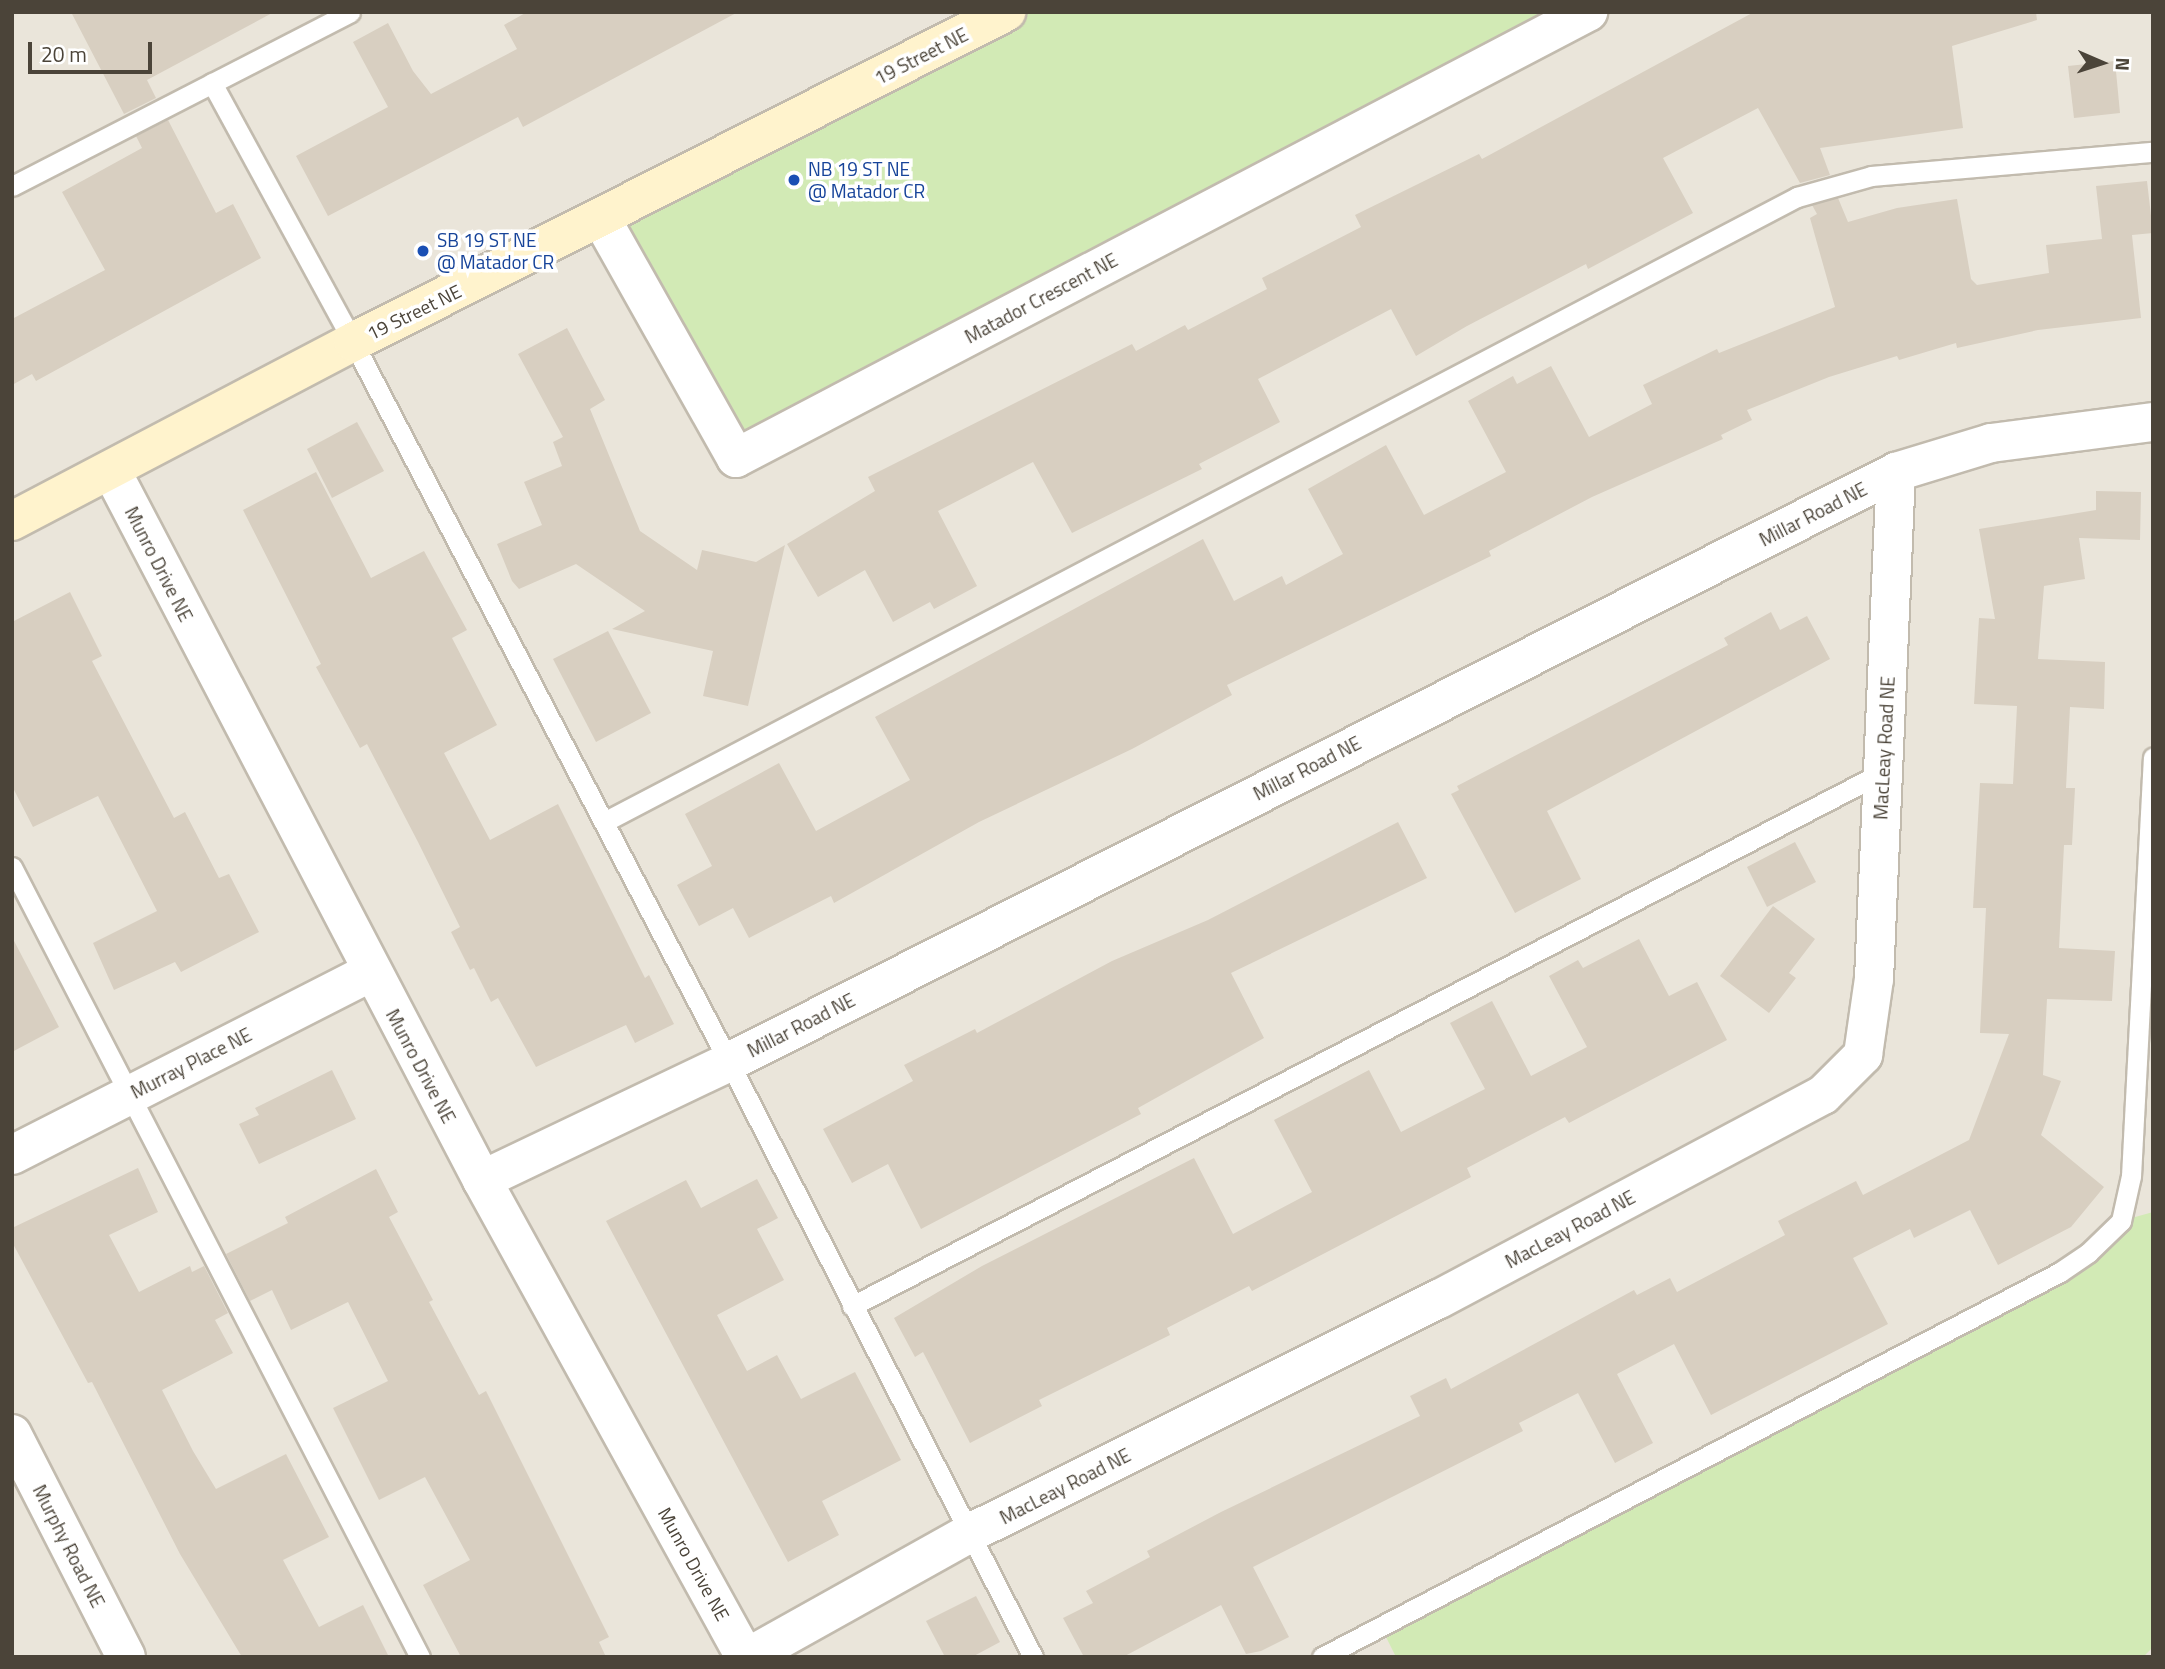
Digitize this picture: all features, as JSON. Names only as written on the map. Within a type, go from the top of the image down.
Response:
[{"type":"street","name":"19 Street NE","points":[[12,521],[353,342],[602,220],[1006,12]]},
{"type":"street","name":"Matador Crescent NE","points":[[602,220],[736,458],[1588,12]]},
{"type":"street","name":"Millar Road NE","points":[[482,1180],[729,1062],[1896,472],[1991,443],[2153,422]]},
{"type":"street","name":"Munro Drive NE","points":[[111,470],[482,1180],[746,1657]]},
{"type":"street","name":"MacLeay Road NE","points":[[746,1657],[968,1534],[1439,1299],[1823,1095],[1864,1055],[1874,979],[1896,472]]},
{"type":"street","name":"Murray Place NE","points":[[12,1155],[371,972]]},
{"type":"street","name":"Murphy Road NE","points":[[12,1434],[126,1657]]},
{"type":"lane","points":[[12,186],[350,12]]},
{"type":"lane","points":[[212,83],[353,342],[604,822],[1033,1657]]},
{"type":"lane","points":[[604,822],[1797,197],[1871,176],[2153,152]]},
{"type":"lane","points":[[1322,1657],[2060,1272],[2088,1253],[2120,1221],[2131,1176],[2153,758]]},
{"type":"lane","points":[[852,1306],[1882,772]]},
{"type":"lane","points":[[12,867],[127,1095],[420,1657]]},
{"type":"shaded area","points":[[12,12],[2153,12],[2153,1657],[12,1657]]},
{"type":"green space","points":[[1006,12],[1588,12],[736,458],[602,220]]},
{"type":"green space","points":[[2153,1212],[2153,1647],[2143,1657],[1396,1657],[1381,1627],[2060,1272],[2121,1221]]},
{"type":"building","points":[[71,12],[274,12],[147,80],[156,98],[124,114]]},
{"type":"building","points":[[527,12],[738,12],[523,127],[518,117],[328,216],[296,156],[388,107],[353,42],[388,23],[413,71],[431,94],[517,49],[504,25]]},
{"type":"building","points":[[1754,12],[2036,12],[2037,20],[1952,46],[1963,128],[1820,148],[1830,175],[1800,183],[1758,108],[1663,158],[1693,213],[1588,269],[1586,264],[1467,326],[1416,356],[1391,309],[1258,379],[1280,422],[1199,464],[1202,469],[1072,533],[1033,462],[938,511],[977,586],[934,609],[930,602],[893,622],[865,570],[818,597],[787,544],[875,491],[868,477],[1132,344],[1136,351],[1185,325],[1188,330],[1267,289],[1262,278],[1361,227],[1355,215],[1479,154],[1482,159]]},
{"type":"building","points":[[2115,61],[2120,113],[2074,118],[2068,66]]},
{"type":"building","points":[[168,120],[216,213],[233,204],[261,258],[36,381],[32,374],[12,385],[12,319],[105,270],[62,192],[142,148],[136,136]]},
{"type":"building","points":[[2147,181],[2153,233],[2132,235],[2141,318],[2038,330],[1957,348],[1956,343],[1899,360],[1897,356],[1829,377],[1747,410],[1752,420],[1721,435],[1723,439],[1592,497],[1489,551],[1491,556],[1227,685],[1232,695],[1132,749],[979,822],[834,903],[831,896],[749,938],[733,908],[699,926],[677,885],[712,866],[685,814],[779,763],[816,831],[910,780],[875,717],[1203,539],[1234,601],[1282,576],[1286,585],[1343,554],[1308,489],[1386,445],[1424,515],[1506,472],[1468,401],[1513,376],[1517,384],[1551,366],[1589,437],[1652,404],[1643,385],[1717,349],[1719,353],[1835,307],[1810,218],[1817,214],[1812,205],[1838,198],[1848,222],[1897,208],[1957,199],[1971,279],[1977,285],[2049,273],[2046,245],[2102,239],[2096,186]]},
{"type":"building","points":[[567,328],[605,400],[590,409],[640,531],[697,570],[702,550],[756,562],[785,545],[748,706],[703,696],[713,651],[612,629],[645,611],[576,564],[519,589],[512,581],[497,544],[542,525],[524,482],[562,466],[553,442],[563,437],[518,354]]},
{"type":"building","points":[[357,422],[384,471],[332,498],[307,449]]},
{"type":"building","points":[[316,472],[371,578],[424,551],[467,630],[452,638],[497,725],[444,753],[490,840],[558,804],[645,978],[649,975],[674,1024],[635,1043],[626,1025],[536,1067],[498,998],[491,1002],[474,968],[470,970],[451,932],[460,927],[367,744],[360,748],[316,667],[321,664],[243,510]]},
{"type":"building","points":[[2096,491],[2141,492],[2140,540],[2079,538],[2085,579],[2044,586],[2038,659],[2105,662],[2104,709],[2070,707],[2066,788],[2075,788],[2072,845],[2064,845],[2059,948],[2115,951],[2112,1001],[2047,999],[2043,1075],[2061,1081],[2041,1135],[2104,1187],[2071,1227],[1998,1265],[1970,1210],[1914,1238],[1910,1229],[1853,1258],[1888,1324],[1711,1415],[1674,1344],[1617,1374],[1653,1443],[1615,1463],[1578,1393],[1519,1423],[1523,1431],[1253,1567],[1289,1637],[1261,1651],[1246,1654],[1221,1605],[1123,1657],[1084,1657],[1063,1618],[1093,1603],[1086,1591],[1150,1557],[1147,1551],[1221,1512],[1420,1416],[1410,1396],[1446,1378],[1451,1389],[1634,1290],[1637,1295],[1670,1278],[1677,1292],[1785,1235],[1778,1221],[1856,1181],[1863,1195],[1969,1140],[2009,1034],[1980,1033],[1986,908],[1973,908],[1980,783],[2013,784],[2017,706],[1974,704],[1979,618],[1995,619],[1979,529],[2096,510]]},
{"type":"building","points":[[70,592],[102,656],[92,661],[174,818],[185,812],[219,878],[229,874],[259,932],[181,972],[175,962],[114,990],[93,943],[157,911],[98,796],[33,827],[12,786],[12,622]]},
{"type":"building","points":[[1771,612],[1780,630],[1807,616],[1830,659],[1547,811],[1581,879],[1515,913],[1451,794],[1459,790],[1457,786],[1728,645],[1724,638]]},
{"type":"building","points":[[608,631],[651,713],[596,742],[553,659]]},
{"type":"building","points":[[1398,822],[1427,878],[1231,973],[1264,1038],[1138,1108],[1141,1114],[921,1229],[888,1164],[852,1183],[823,1129],[913,1081],[904,1065],[975,1029],[977,1033],[1112,961],[1208,920]]},
{"type":"building","points":[[1795,842],[1816,882],[1767,907],[1747,867]]},
{"type":"building","points":[[1773,906],[1815,939],[1789,973],[1796,978],[1769,1013],[1720,976]]},
{"type":"building","points":[[12,937],[59,1027],[12,1052]]},
{"type":"building","points":[[1639,939],[1669,996],[1697,982],[1727,1040],[1569,1123],[1565,1117],[1467,1168],[1471,1177],[1252,1291],[1249,1286],[1167,1328],[1170,1335],[1039,1400],[1042,1406],[970,1443],[923,1352],[915,1357],[894,1318],[982,1266],[1194,1158],[1233,1234],[1312,1192],[1274,1120],[1369,1070],[1401,1132],[1485,1089],[1450,1023],[1492,1001],[1531,1076],[1587,1047],[1549,976],[1578,960],[1583,968]]},
{"type":"building","points":[[332,1070],[356,1119],[259,1164],[239,1124],[259,1115],[255,1108]]},
{"type":"building","points":[[138,1168],[158,1212],[109,1235],[139,1292],[190,1266],[192,1272],[204,1266],[228,1313],[215,1320],[233,1353],[162,1390],[193,1451],[216,1489],[286,1454],[329,1537],[283,1560],[319,1627],[363,1605],[389,1657],[242,1657],[180,1554],[92,1382],[88,1383],[12,1242],[12,1228]]},
{"type":"building","points":[[376,1169],[398,1212],[389,1217],[433,1300],[429,1302],[479,1395],[486,1391],[609,1637],[599,1642],[606,1657],[461,1657],[423,1585],[470,1560],[425,1477],[379,1500],[333,1408],[388,1381],[348,1302],[291,1330],[272,1290],[250,1301],[226,1254],[288,1223],[285,1217]]},
{"type":"building","points":[[757,1179],[778,1218],[757,1229],[784,1280],[717,1315],[747,1371],[777,1355],[801,1399],[855,1372],[901,1460],[822,1501],[839,1535],[788,1562],[606,1221],[686,1180],[701,1208]]},
{"type":"building","points":[[976,1596],[1000,1642],[972,1657],[945,1657],[926,1621]]},
{"type":"place","name":"NB 19 ST NE @ Matador CR","points":[[794,180]]},
{"type":"place","name":"SB 19 ST NE @ Matador CR","points":[[423,251]]}]
